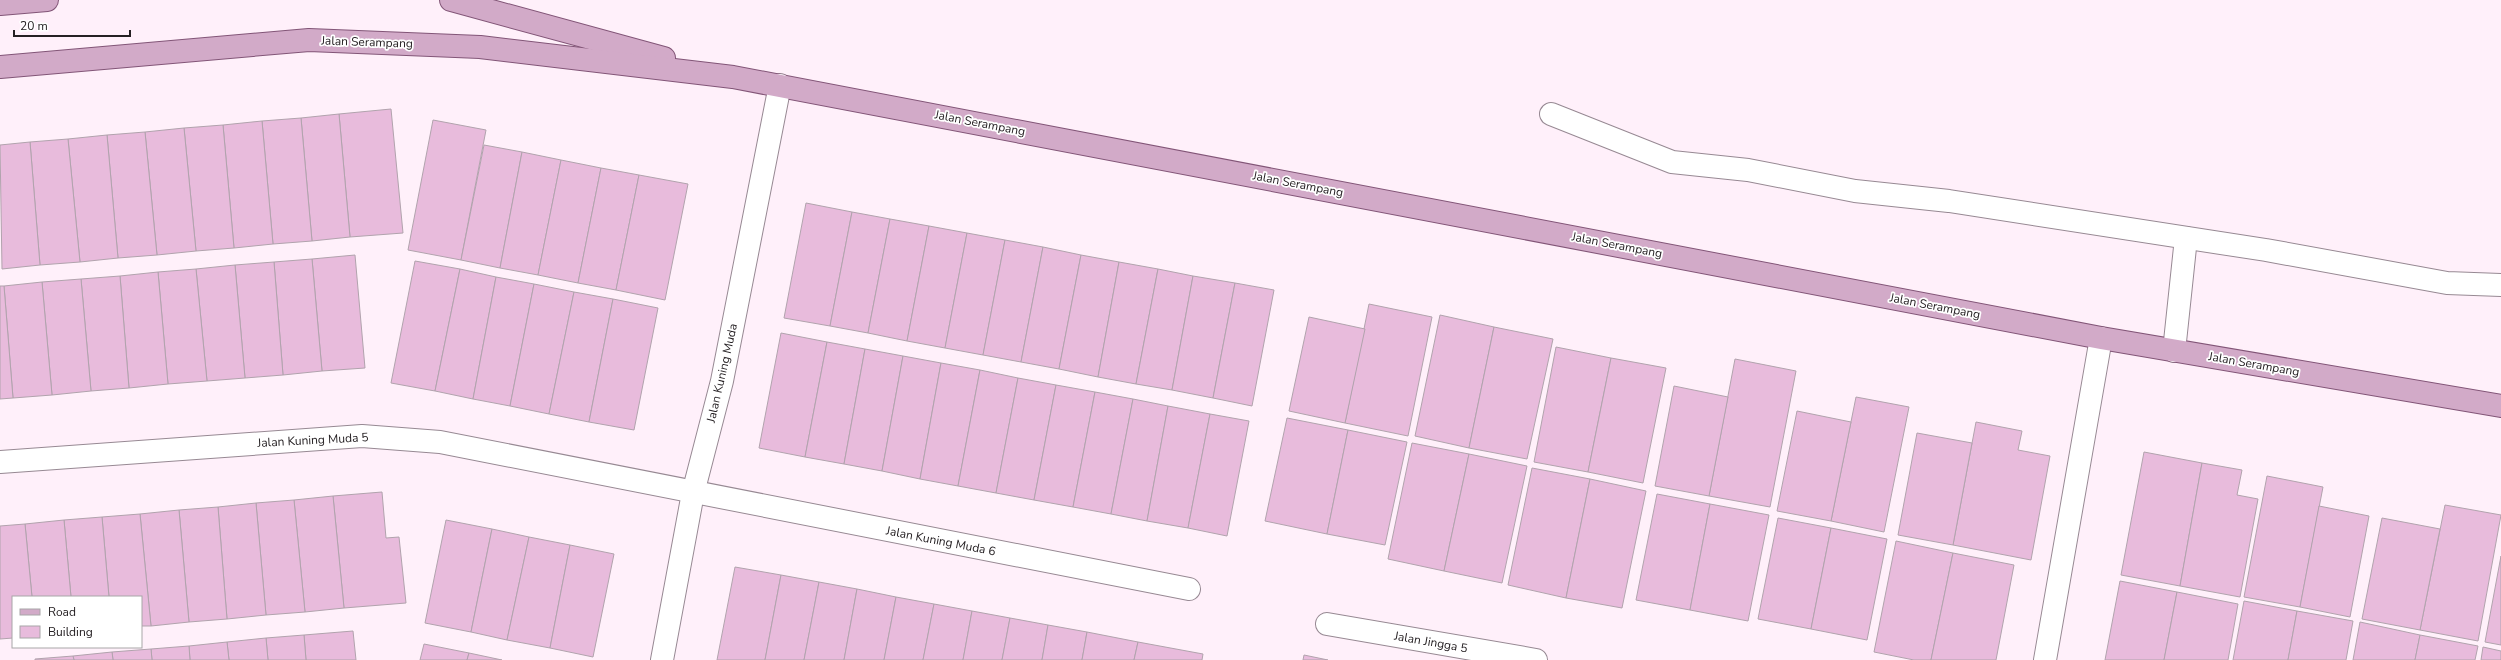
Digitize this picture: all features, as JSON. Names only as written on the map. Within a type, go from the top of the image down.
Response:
[{"type":"main road","points":[[0,4],[47,0]]},
{"type":"main road","name":"Jalan Serampang","points":[[451,0],[733,77]]},
{"type":"main road","name":"Jalan Serampang","points":[[0,67],[309,40],[480,47],[733,77],[2101,338],[2501,406]]},
{"type":"street","name":"Jalan Kuning Muda","points":[[662,660],[693,493],[722,381],[780,85]]},
{"type":"street","points":[[1551,114],[1672,162],[1748,170],[1855,191],[1949,201],[2186,238],[2447,283],[2501,285]]},
{"type":"street","points":[[2174,350],[2186,238]]},
{"type":"street","points":[[2045,660],[2101,338]]},
{"type":"street","name":"Jalan Kuning Muda 5","points":[[0,462],[362,436],[440,442],[693,493]]},
{"type":"street","name":"Jalan Kuning Muda 6","points":[[693,493],[1189,589]]},
{"type":"street","name":"Jalan Jingga 5","points":[[1327,624],[1536,660]]},
{"type":"building","points":[[391,109],[403,233],[350,237],[339,114]]},
{"type":"building","points":[[339,114],[350,237],[312,241],[301,118]]},
{"type":"building","points":[[301,118],[312,241],[273,244],[262,121]]},
{"type":"building","points":[[433,120],[486,130],[461,260],[408,250]]},
{"type":"building","points":[[262,121],[273,244],[234,248],[223,125]]},
{"type":"building","points":[[223,125],[234,248],[196,251],[184,128]]},
{"type":"building","points":[[184,128],[196,251],[157,255],[145,132]]},
{"type":"building","points":[[145,132],[157,255],[118,258],[107,135]]},
{"type":"building","points":[[107,135],[118,258],[80,262],[68,139]]},
{"type":"building","points":[[68,139],[80,262],[40,265],[30,142]]},
{"type":"building","points":[[30,142],[40,265],[2,269],[0,145]]},
{"type":"building","points":[[484,145],[522,152],[500,268],[461,260]]},
{"type":"building","points":[[522,152],[561,160],[538,275],[500,268]]},
{"type":"building","points":[[561,160],[601,168],[578,283],[538,275]]},
{"type":"building","points":[[601,168],[639,175],[616,290],[578,283]]},
{"type":"building","points":[[639,175],[688,184],[665,300],[616,290]]},
{"type":"building","points":[[806,203],[852,212],[830,326],[784,318]]},
{"type":"building","points":[[852,212],[890,219],[868,333],[830,326]]},
{"type":"building","points":[[890,219],[929,226],[907,341],[868,333]]},
{"type":"building","points":[[929,226],[967,233],[945,348],[907,341]]},
{"type":"building","points":[[967,233],[1005,240],[983,355],[945,348]]},
{"type":"building","points":[[1005,240],[1043,247],[1021,362],[983,355]]},
{"type":"building","points":[[1043,247],[1081,255],[1059,369],[1021,362]]},
{"type":"building","points":[[355,255],[365,368],[322,371],[312,259]]},
{"type":"building","points":[[1081,255],[1119,262],[1098,377],[1059,369]]},
{"type":"building","points":[[312,259],[322,371],[283,375],[274,262]]},
{"type":"building","points":[[415,261],[460,269],[435,391],[391,383]]},
{"type":"building","points":[[274,262],[283,375],[245,378],[235,265]]},
{"type":"building","points":[[1119,262],[1158,269],[1136,384],[1098,377]]},
{"type":"building","points":[[235,265],[245,378],[207,381],[196,269]]},
{"type":"building","points":[[196,269],[207,381],[168,384],[158,272]]},
{"type":"building","points":[[460,269],[496,277],[473,399],[435,391]]},
{"type":"building","points":[[1158,269],[1193,276],[1172,390],[1136,384]]},
{"type":"building","points":[[158,272],[168,384],[129,388],[120,276]]},
{"type":"building","points":[[120,276],[129,388],[91,391],[81,279]]},
{"type":"building","points":[[1193,276],[1235,283],[1213,398],[1172,390]]},
{"type":"building","points":[[496,277],[534,284],[510,406],[473,399]]},
{"type":"building","points":[[81,279],[91,391],[52,395],[42,282]]},
{"type":"building","points":[[42,282],[52,395],[13,398],[4,286]]},
{"type":"building","points":[[1235,283],[1274,290],[1252,406],[1213,398]]},
{"type":"building","points":[[534,284],[574,292],[549,414],[510,406]]},
{"type":"building","points":[[0,286],[4,286],[13,398],[0,399]]},
{"type":"building","points":[[574,292],[613,299],[589,422],[549,414]]},
{"type":"building","points":[[613,299],[658,308],[634,430],[589,422]]},
{"type":"building","points":[[1369,304],[1432,317],[1408,436],[1345,423]]},
{"type":"building","points":[[1440,315],[1494,327],[1469,448],[1415,436]]},
{"type":"building","points":[[1309,317],[1365,329],[1345,423],[1289,411]]},
{"type":"building","points":[[1494,327],[1553,339],[1527,459],[1469,448]]},
{"type":"building","points":[[781,333],[827,342],[805,457],[759,448]]},
{"type":"building","points":[[827,342],[865,349],[844,464],[805,457]]},
{"type":"building","points":[[1556,347],[1611,358],[1588,472],[1534,462]]},
{"type":"building","points":[[865,349],[903,356],[882,471],[844,464]]},
{"type":"building","points":[[903,356],[941,363],[920,479],[882,471]]},
{"type":"building","points":[[1611,358],[1666,368],[1643,483],[1588,472]]},
{"type":"building","points":[[1735,359],[1796,371],[1770,507],[1709,496]]},
{"type":"building","points":[[941,363],[980,370],[958,486],[920,479]]},
{"type":"building","points":[[980,370],[1018,378],[996,493],[958,486]]},
{"type":"building","points":[[1018,378],[1056,385],[1034,500],[996,493]]},
{"type":"building","points":[[1056,385],[1095,392],[1073,507],[1034,500]]},
{"type":"building","points":[[1674,386],[1728,397],[1709,496],[1655,486]]},
{"type":"building","points":[[1095,392],[1133,399],[1111,514],[1073,507]]},
{"type":"building","points":[[1856,397],[1909,407],[1884,532],[1831,521]]},
{"type":"building","points":[[1133,399],[1168,406],[1147,521],[1111,514]]},
{"type":"building","points":[[1168,406],[1210,414],[1188,528],[1147,521]]},
{"type":"building","points":[[1797,411],[1851,422],[1831,521],[1777,511]]},
{"type":"building","points":[[1210,414],[1249,421],[1227,536],[1188,528]]},
{"type":"building","points":[[1287,418],[1348,430],[1327,534],[1265,521]]},
{"type":"building","points":[[1976,422],[2022,431],[2018,450],[2050,456],[2031,560],[1953,545]]},
{"type":"building","points":[[1348,430],[1407,442],[1385,545],[1327,534]]},
{"type":"building","points":[[1917,433],[1972,443],[1953,545],[1898,535]]},
{"type":"building","points":[[1412,443],[1469,454],[1444,571],[1388,559]]},
{"type":"building","points":[[2144,452],[2202,463],[2180,586],[2121,575]]},
{"type":"building","points":[[1469,454],[1527,466],[1502,583],[1444,571]]},
{"type":"building","points":[[2202,463],[2242,470],[2237,495],[2258,499],[2240,597],[2180,586]]},
{"type":"building","points":[[1532,468],[1590,479],[1566,598],[1508,585]]},
{"type":"building","points":[[2267,476],[2323,487],[2300,607],[2244,597]]},
{"type":"building","points":[[1590,479],[1646,491],[1622,608],[1566,598]]},
{"type":"building","points":[[382,492],[386,538],[399,537],[406,603],[344,608],[333,496]]},
{"type":"building","points":[[1657,494],[1710,504],[1690,610],[1636,600]]},
{"type":"building","points":[[333,496],[344,608],[305,612],[294,500]]},
{"type":"building","points":[[294,500],[305,612],[266,615],[256,503]]},
{"type":"building","points":[[256,503],[266,615],[227,619],[218,507]]},
{"type":"building","points":[[1710,504],[1769,515],[1748,621],[1690,610]]},
{"type":"building","points":[[2445,505],[2501,515],[2478,641],[2420,630]]},
{"type":"building","points":[[2319,506],[2369,516],[2350,617],[2300,607]]},
{"type":"building","points":[[218,507],[227,619],[189,622],[179,510]]},
{"type":"building","points":[[179,510],[189,622],[151,626],[140,514]]},
{"type":"building","points":[[140,514],[151,626],[142,626],[142,596],[109,596],[102,517]]},
{"type":"building","points":[[102,517],[109,596],[71,596],[64,520]]},
{"type":"building","points":[[1778,518],[1831,528],[1811,629],[1758,619]]},
{"type":"building","points":[[2382,518],[2440,529],[2420,630],[2362,619]]},
{"type":"building","points":[[64,520],[71,596],[32,596],[25,524]]},
{"type":"building","points":[[446,520],[492,529],[471,632],[425,623]]},
{"type":"building","points":[[25,524],[32,596],[12,596],[12,638],[0,639],[0,526]]},
{"type":"building","points":[[1831,528],[1887,539],[1867,640],[1811,629]]},
{"type":"building","points":[[492,529],[529,537],[507,640],[471,632]]},
{"type":"building","points":[[529,537],[570,545],[550,648],[507,640]]},
{"type":"building","points":[[1896,541],[1953,553],[1931,660],[1914,660],[1874,652]]},
{"type":"building","points":[[570,545],[614,554],[593,657],[550,648]]},
{"type":"building","points":[[1953,553],[2014,565],[1996,660],[1931,660]]},
{"type":"building","points":[[2501,556],[2501,645],[2485,642]]},
{"type":"building","points":[[735,567],[781,575],[765,660],[717,660]]},
{"type":"building","points":[[781,575],[819,582],[804,660],[765,660]]},
{"type":"building","points":[[2120,581],[2177,592],[2164,660],[2105,660]]},
{"type":"building","points":[[819,582],[857,589],[844,660],[804,660]]},
{"type":"building","points":[[857,589],[896,597],[884,660],[844,660]]},
{"type":"building","points":[[2177,592],[2238,604],[2228,660],[2164,660]]},
{"type":"building","points":[[896,597],[934,604],[923,660],[884,660]]},
{"type":"building","points":[[2244,601],[2297,611],[2288,660],[2233,660]]},
{"type":"building","points":[[934,604],[972,611],[963,660],[923,660]]},
{"type":"building","points":[[972,611],[1010,618],[1002,660],[963,660]]},
{"type":"building","points":[[2297,611],[2353,621],[2346,660],[2288,660]]},
{"type":"building","points":[[1010,618],[1048,625],[1042,660],[1002,660]]},
{"type":"building","points":[[2360,622],[2420,635],[2415,660],[2353,660]]},
{"type":"building","points":[[1048,625],[1087,632],[1082,660],[1042,660]]},
{"type":"building","points":[[353,631],[356,660],[306,660],[304,635]]},
{"type":"building","points":[[1087,632],[1138,642],[1134,660],[1082,660]]},
{"type":"building","points":[[304,635],[306,660],[268,660],[266,638]]},
{"type":"building","points":[[2420,635],[2478,646],[2475,660],[2415,660]]},
{"type":"building","points":[[266,638],[268,660],[229,660],[227,642]]},
{"type":"building","points":[[227,642],[229,660],[190,660],[189,646]]},
{"type":"building","points":[[1138,642],[1203,654],[1202,660],[1134,660]]},
{"type":"building","points":[[424,644],[469,653],[467,660],[420,660]]},
{"type":"building","points":[[189,646],[190,660],[152,660],[151,649]]},
{"type":"building","points":[[2483,647],[2501,651],[2501,660],[2481,660]]},
{"type":"building","points":[[151,649],[152,660],[113,660],[112,652]]},
{"type":"building","points":[[112,652],[113,660],[74,660],[73,656]]},
{"type":"building","points":[[469,653],[502,660],[467,660]]},
{"type":"building","points":[[1304,655],[1328,660],[1303,660]]},
{"type":"building","points":[[73,656],[74,660],[35,660],[35,659]]}]
